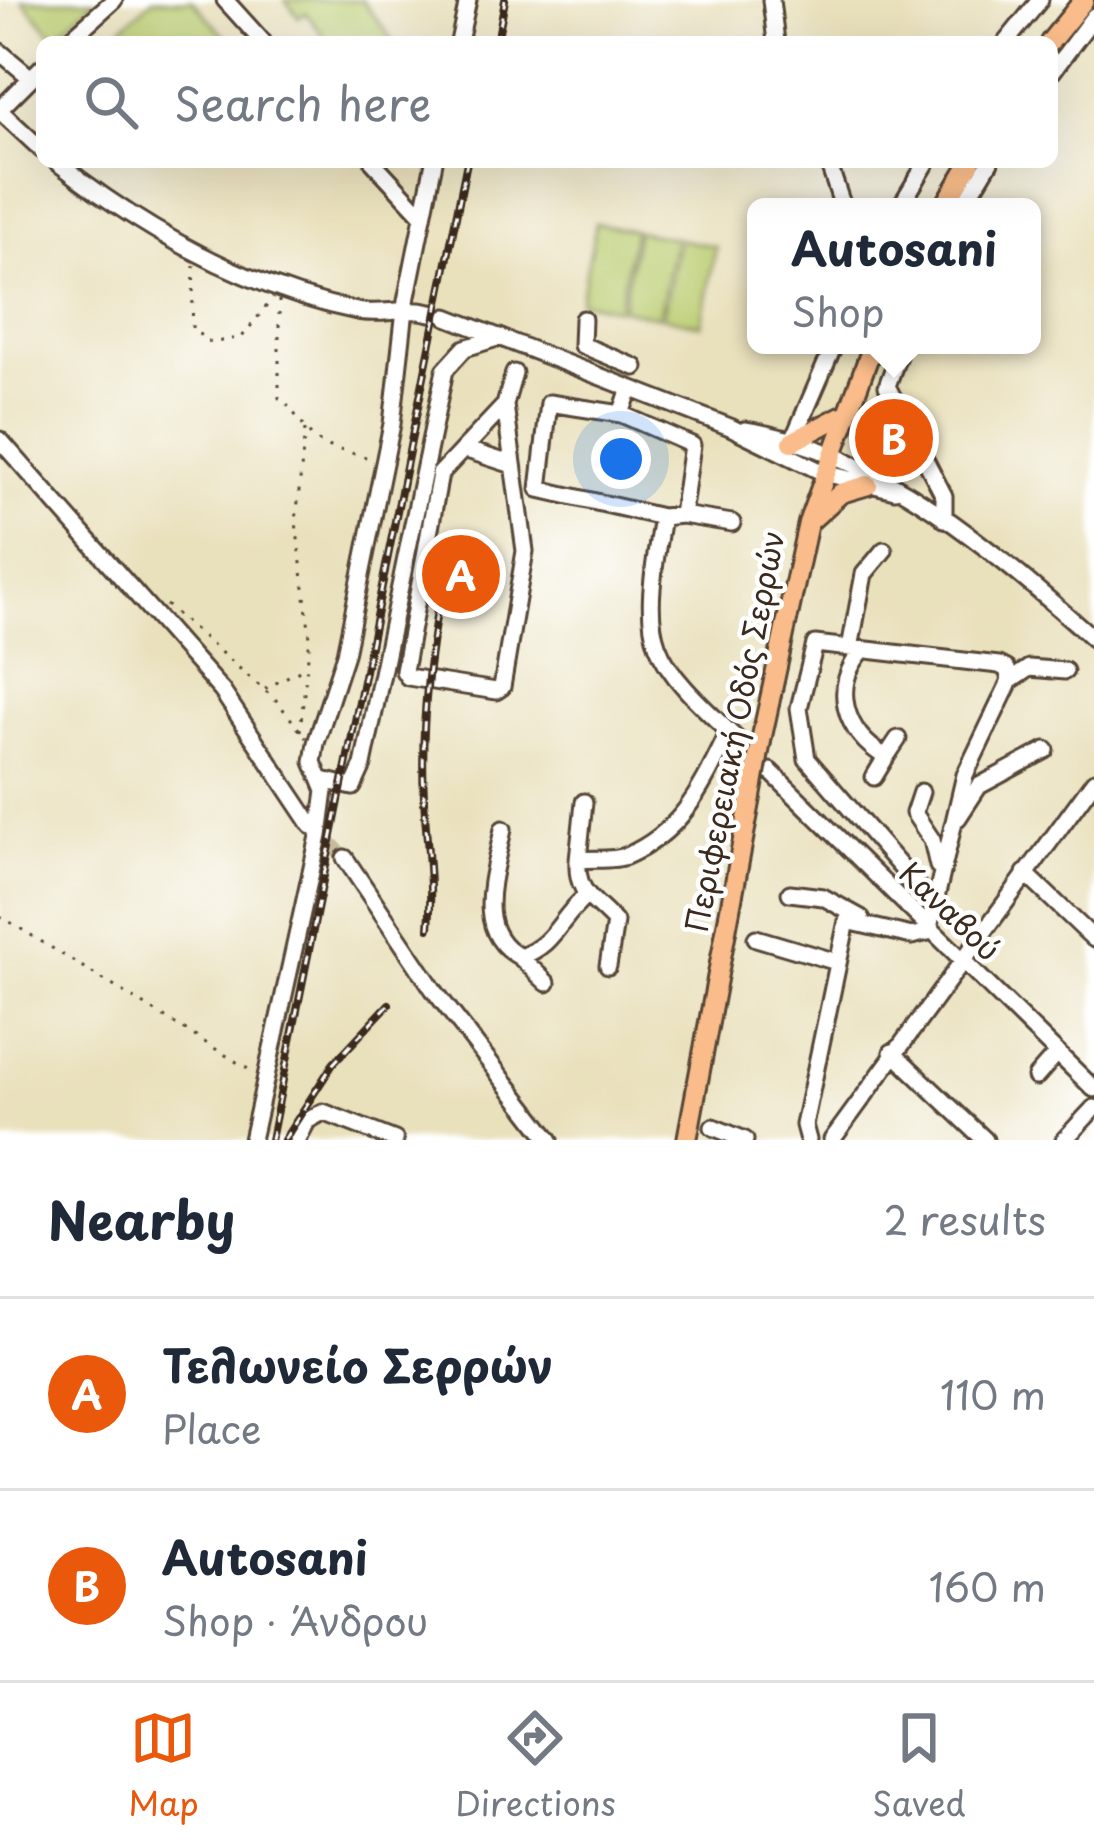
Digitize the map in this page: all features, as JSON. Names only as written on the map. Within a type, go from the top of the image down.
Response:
[{"type":"main road","points":[[1055,36],[1084,0]]},
{"type":"main road","points":[[949,198],[967,168]]},
{"type":"main road","name":"Περιφερειακή Οδός Σερρών","points":[[687,1140],[751,797],[744,739],[826,464],[869,354]]},
{"type":"main road","points":[[792,442],[824,430],[845,413]]},
{"type":"main road","points":[[808,523],[841,493],[868,485]]},
{"type":"street","points":[[74,36],[114,0]]},
{"type":"street","points":[[225,0],[258,36]]},
{"type":"street","points":[[460,36],[468,0]]},
{"type":"street","points":[[771,0],[775,36]]},
{"type":"street","points":[[1011,36],[1040,0]]},
{"type":"street","points":[[1058,64],[1094,16]]},
{"type":"street","points":[[0,52],[36,72],[0,110],[36,144]]},
{"type":"street","points":[[65,168],[148,227],[281,287],[358,311],[405,308],[439,315],[826,464],[868,485],[895,490]]},
{"type":"street","points":[[379,168],[423,216]]},
{"type":"street","points":[[252,1140],[319,836],[322,780],[313,762],[315,748],[345,654],[385,462],[404,346],[405,308],[433,168]]},
{"type":"street","points":[[830,168],[840,198]]},
{"type":"street","points":[[905,198],[923,168]]},
{"type":"street","points":[[968,198],[986,168]]},
{"type":"street","points":[[583,319],[582,345],[635,367]]},
{"type":"street","points":[[322,780],[352,787],[363,765],[446,370],[465,348],[500,337]]},
{"type":"street","points":[[792,442],[830,354]]},
{"type":"street","points":[[899,354],[887,386],[944,496],[944,519]]},
{"type":"street","points":[[609,382],[617,360]]},
{"type":"street","points":[[505,405],[440,474],[404,671],[409,677],[496,691],[502,687],[524,551],[505,405],[514,373]]},
{"type":"street","points":[[621,414],[629,391]]},
{"type":"street","points":[[682,515],[692,445],[621,414],[550,404],[539,489],[662,517],[682,515],[732,523]]},
{"type":"street","points":[[730,427],[792,442],[826,464],[864,469],[944,519],[1094,639]]},
{"type":"street","points":[[0,440],[222,691],[312,826]]},
{"type":"street","points":[[464,448],[513,465]]},
{"type":"street","points":[[578,860],[624,858],[681,814],[744,739],[688,693],[660,653],[648,615],[662,517]]},
{"type":"street","points":[[884,550],[864,574],[844,704],[871,749],[886,757]]},
{"type":"street","points":[[932,903],[828,788],[803,746],[799,708],[811,648],[999,665],[1007,669],[1010,681]]},
{"type":"street","points":[[807,1140],[804,1125],[847,921],[912,936],[928,932],[939,869],[965,775],[1010,681],[1029,668],[1065,671]]},
{"type":"street","points":[[874,777],[898,739]]},
{"type":"street","points":[[950,831],[979,786],[1046,750]]},
{"type":"street","name":"Καναβού","points":[[770,771],[928,932],[1094,1089]]},
{"type":"street","points":[[832,1140],[960,960],[1092,789]]},
{"type":"street","points":[[920,792],[914,813],[932,840],[939,869]]},
{"type":"street","points":[[584,802],[577,878],[585,897],[615,922],[608,966]]},
{"type":"street","points":[[503,829],[490,926],[502,947],[547,983]]},
{"type":"street","points":[[345,858],[433,989],[550,1140]]},
{"type":"street","points":[[1025,873],[1094,939]]},
{"type":"street","points":[[790,893],[823,897],[857,913],[862,921]]},
{"type":"street","points":[[520,957],[554,940],[566,913],[585,897]]},
{"type":"street","points":[[756,938],[837,962]]},
{"type":"street","points":[[892,1052],[985,1140]]},
{"type":"street","points":[[1036,1077],[1057,1053]]},
{"type":"street","points":[[1064,1140],[1094,1108]]},
{"type":"street","points":[[298,1140],[306,1122],[323,1112],[395,1140]]},
{"type":"street","points":[[713,1127],[745,1140]]},
{"type":"path","points":[[196,252],[192,329],[211,344],[242,337],[281,287]]},
{"type":"path","points":[[281,287],[275,333],[279,398],[301,414],[305,429],[296,522],[310,637],[300,731]]},
{"type":"path","points":[[305,429],[321,443],[385,462]]},
{"type":"path","points":[[140,601],[162,602],[265,689],[315,748]]},
{"type":"path","points":[[265,689],[305,668]]},
{"type":"path","points":[[0,916],[264,1080]]},
{"type":"green space","points":[[22,0],[95,0],[56,36]]},
{"type":"green space","points":[[152,0],[192,0],[225,36],[113,36]]},
{"type":"green space","points":[[285,0],[362,0],[389,36],[323,36],[306,13],[299,18]]},
{"type":"green space","points":[[596,223],[634,230],[618,309],[580,301]]},
{"type":"green space","points":[[637,231],[675,238],[659,317],[622,309]]},
{"type":"green space","points":[[679,239],[716,247],[701,325],[663,317]]},
{"type":"tunnel","points":[[313,827],[345,858]]},
{"type":"railway","points":[[498,36],[505,0]]},
{"type":"railway","points":[[271,1140],[466,168]]},
{"type":"railway","points":[[429,928],[425,709],[445,563]]},
{"type":"railway","points":[[284,1140],[333,1064],[389,1004]]},
{"type":"place","name":"Autosani","points":[[894,438]]},
{"type":"place","name":"Τελωνείο Σερρών","points":[[461,574]]}]
